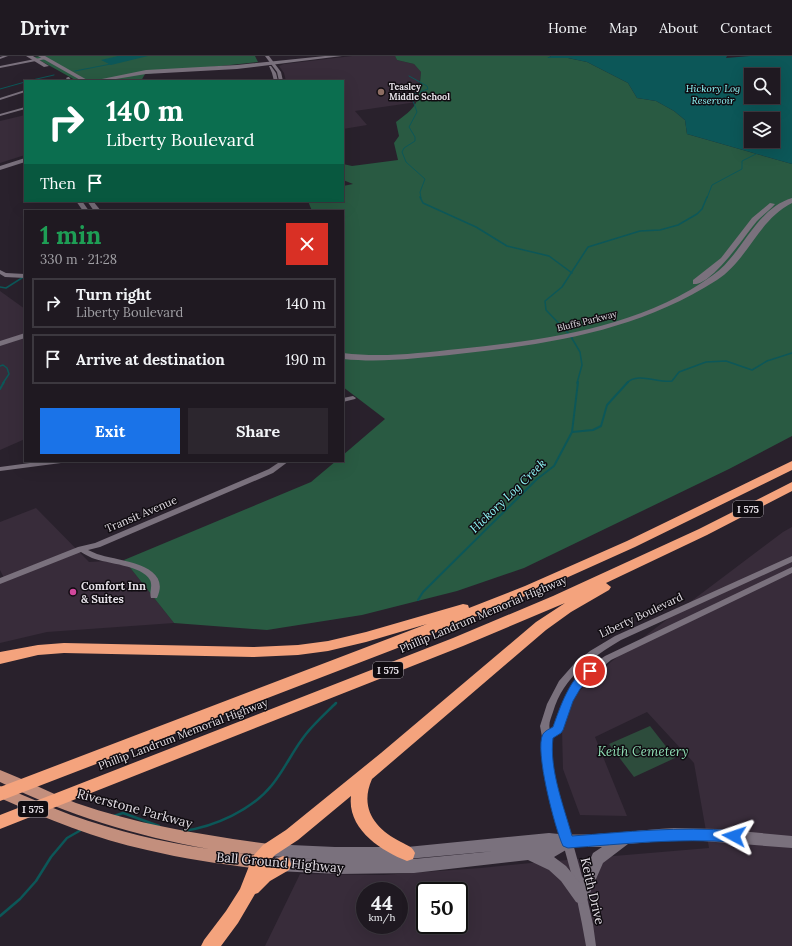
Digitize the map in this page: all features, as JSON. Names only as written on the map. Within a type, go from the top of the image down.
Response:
[{"type":"highway","name":"Phillip Landrum Memorial Highway","points":[[0,793],[404,640],[530,589],[631,544],[792,465]]},
{"type":"highway","name":"Phillip Landrum Memorial Highway","points":[[0,822],[458,642],[558,600],[703,532],[792,486]]},
{"type":"highway","points":[[210,946],[246,894],[264,856],[292,835],[541,626],[558,614],[703,532]]},
{"type":"highway","points":[[0,658],[38,650],[64,648],[253,652],[298,650],[328,646],[366,637],[530,589]]},
{"type":"highway","points":[[369,771],[362,782],[359,795],[360,810],[365,822],[373,833],[385,843],[407,853]]},
{"type":"highway","points":[[246,894],[264,875],[283,864]]},
{"type":"main road","points":[[29,56],[70,80]]},
{"type":"main road","points":[[75,75],[87,79],[105,78],[157,69],[258,63],[320,56]]},
{"type":"main road","points":[[92,80],[153,71],[237,68],[269,61],[282,63],[338,56]]},
{"type":"main road","points":[[43,57],[84,80]]},
{"type":"main road","points":[[98,80],[105,78]]},
{"type":"main road","points":[[101,80],[105,78]]},
{"type":"main road","points":[[0,162],[24,155]]},
{"type":"main road","points":[[0,168],[24,161]]},
{"type":"main road","name":"Bluffs Parkway","points":[[344,356],[377,359],[450,350],[581,329],[617,319],[677,294],[702,278],[719,265],[732,251],[746,231],[766,208],[780,199],[792,195]]},
{"type":"main road","name":"Bluffs Parkway","points":[[344,350],[383,353],[506,347],[587,333],[628,321],[685,297],[718,275],[738,255],[768,215],[792,200]]},
{"type":"main road","points":[[79,202],[85,210]]},
{"type":"main road","points":[[91,202],[97,210]]},
{"type":"main road","points":[[746,231],[755,234]]},
{"type":"main road","points":[[0,344],[24,335]]},
{"type":"main road","name":"Riverstone Parkway","points":[[0,776],[62,804],[111,820],[264,856]]},
{"type":"main road","name":"Ball Ground Highway","points":[[0,793],[91,828],[154,845],[200,854],[264,856],[407,853],[549,839],[568,842],[702,834],[792,842]]},
{"type":"main road","points":[[581,897],[598,858],[626,838]]},
{"type":"main road","name":"Ball Ground Highway","points":[[264,856],[283,864],[338,867],[381,867],[422,865],[553,851],[568,842]]},
{"type":"main road","points":[[526,854],[539,857],[554,865],[569,879],[581,897]]},
{"type":"street","points":[[0,58],[6,56]]},
{"type":"street","points":[[0,67],[36,60],[43,57]]},
{"type":"street","points":[[269,61],[276,80]]},
{"type":"street","points":[[269,61],[279,72],[281,80]]},
{"type":"street","points":[[0,99],[24,91]]},
{"type":"street","points":[[0,115],[24,108]]},
{"type":"street","points":[[0,272],[3,277],[24,276]]},
{"type":"street","points":[[344,400],[353,398]]},
{"type":"street","points":[[0,469],[53,462]]},
{"type":"street","name":"Transit Avenue","points":[[0,581],[81,549],[97,545],[271,471],[284,462]]},
{"type":"street","points":[[81,549],[94,556],[141,568],[152,576],[156,585],[154,596]]},
{"type":"street","name":"Liberty Boulevard","points":[[568,842],[547,764],[546,753],[548,736],[544,726],[555,696],[568,676],[577,666],[593,653],[618,638],[792,559]]},
{"type":"street","points":[[548,736],[557,730],[567,700],[576,686],[585,675],[601,662],[627,647],[792,570]]},
{"type":"street","name":"Keith Drive","points":[[568,842],[581,897],[590,946]]},
{"type":"shaded area","points":[[255,56],[258,62],[145,74],[142,80],[75,80],[34,57]]},
{"type":"shaded area","name":"Teasley Middle School","points":[[352,56],[395,56],[397,60],[414,64],[421,72],[417,102],[355,111],[367,125],[344,129],[344,80],[286,80],[284,73],[279,66],[284,64]]},
{"type":"shaded area","points":[[395,56],[551,56],[548,58],[568,58],[587,62],[628,83],[637,98],[656,101],[674,111],[685,120],[687,134],[792,164],[792,436],[729,469],[524,568],[457,591],[362,615],[267,630],[174,623],[124,560],[311,482],[335,462],[344,462],[344,454],[385,419],[344,388],[344,210],[312,210],[308,202],[344,202],[344,186],[353,184],[344,180],[344,164],[352,166],[398,160],[394,143],[399,136],[396,122],[410,111],[417,101],[421,72],[414,64],[397,60]]},
{"type":"shaded area","points":[[24,115],[24,155],[0,163],[0,121]]},
{"type":"shaded area","points":[[0,291],[24,308],[24,439],[0,450]]},
{"type":"shaded area","points":[[36,508],[89,562],[124,560],[174,623],[47,632],[0,643],[0,580],[4,578],[0,570],[0,522]]},
{"type":"shaded area","points":[[792,527],[792,946],[265,946],[300,874],[383,875],[709,848],[694,763],[647,712],[595,737],[627,816],[580,815],[563,769],[562,730],[573,697],[612,661],[783,532]]},
{"type":"green space","name":"Keith Cemetery","points":[[650,726],[675,758],[634,777],[609,744]]},
{"type":"water","points":[[118,56],[148,56],[111,65],[101,60]]},
{"type":"water","name":"Hickory Log Reservoir","points":[[551,56],[727,56],[726,58],[750,56],[792,56],[792,164],[687,134],[685,120],[674,111],[656,101],[637,98],[628,83],[587,62],[568,58],[547,58]]},
{"type":"waterway","points":[[75,71],[111,64]]},
{"type":"waterway","points":[[32,80],[54,75]]},
{"type":"waterway","points":[[409,76],[427,86],[428,89],[411,95],[417,112],[409,127],[415,137],[415,141],[404,148],[402,152],[406,162],[425,179],[420,192],[421,198]]},
{"type":"waterway","points":[[0,89],[24,82]]},
{"type":"waterway","name":"Hickory Log Creek","points":[[707,198],[712,185],[742,169],[742,161],[758,153]]},
{"type":"waterway","points":[[420,197],[423,203],[476,227],[507,246],[549,256],[571,273]]},
{"type":"waterway","name":"Hickory Log Creek","points":[[571,273],[588,247],[640,231],[660,230],[678,225],[697,214],[702,209],[707,197]]},
{"type":"waterway","name":"Hickory Log Creek","points":[[571,273],[562,287],[545,301],[546,310],[570,335],[580,352],[582,365],[577,383]]},
{"type":"waterway","points":[[0,287],[6,288],[24,277]]},
{"type":"waterway","points":[[627,383],[636,378],[672,381],[679,372],[706,362],[726,361],[752,370],[767,361],[792,353]]},
{"type":"waterway","points":[[0,366],[3,365],[7,368],[9,374],[3,383]]},
{"type":"waterway","points":[[0,389],[4,382]]},
{"type":"waterway","name":"Hickory Log Creek","points":[[572,432],[578,382]]},
{"type":"waterway","points":[[572,432],[593,430],[601,426],[607,405],[627,383]]},
{"type":"waterway","name":"Hickory Log Creek","points":[[418,600],[423,592],[537,479],[554,466],[572,432]]},
{"type":"waterway","name":"Hickory Log Creek","points":[[183,831],[207,826],[232,816],[264,794],[281,773],[306,734],[336,703]]},
{"type":"waterway","name":"Hickory Log Creek","points":[[114,816],[123,813],[159,826]]},
{"type":"waterway","name":"Hickory Log Creek","points":[[0,916],[20,899],[36,881],[51,857],[67,838],[81,830]]},
{"type":"place","name":"Teasley Middle School","points":[[381,92]]},
{"type":"place","name":"Comfort Inn & Suites","points":[[73,592]]},
{"type":"route","points":[[590,671],[576,686],[567,700],[557,730],[548,736],[546,747],[548,770],[568,842],[672,834],[734,836]]}]
